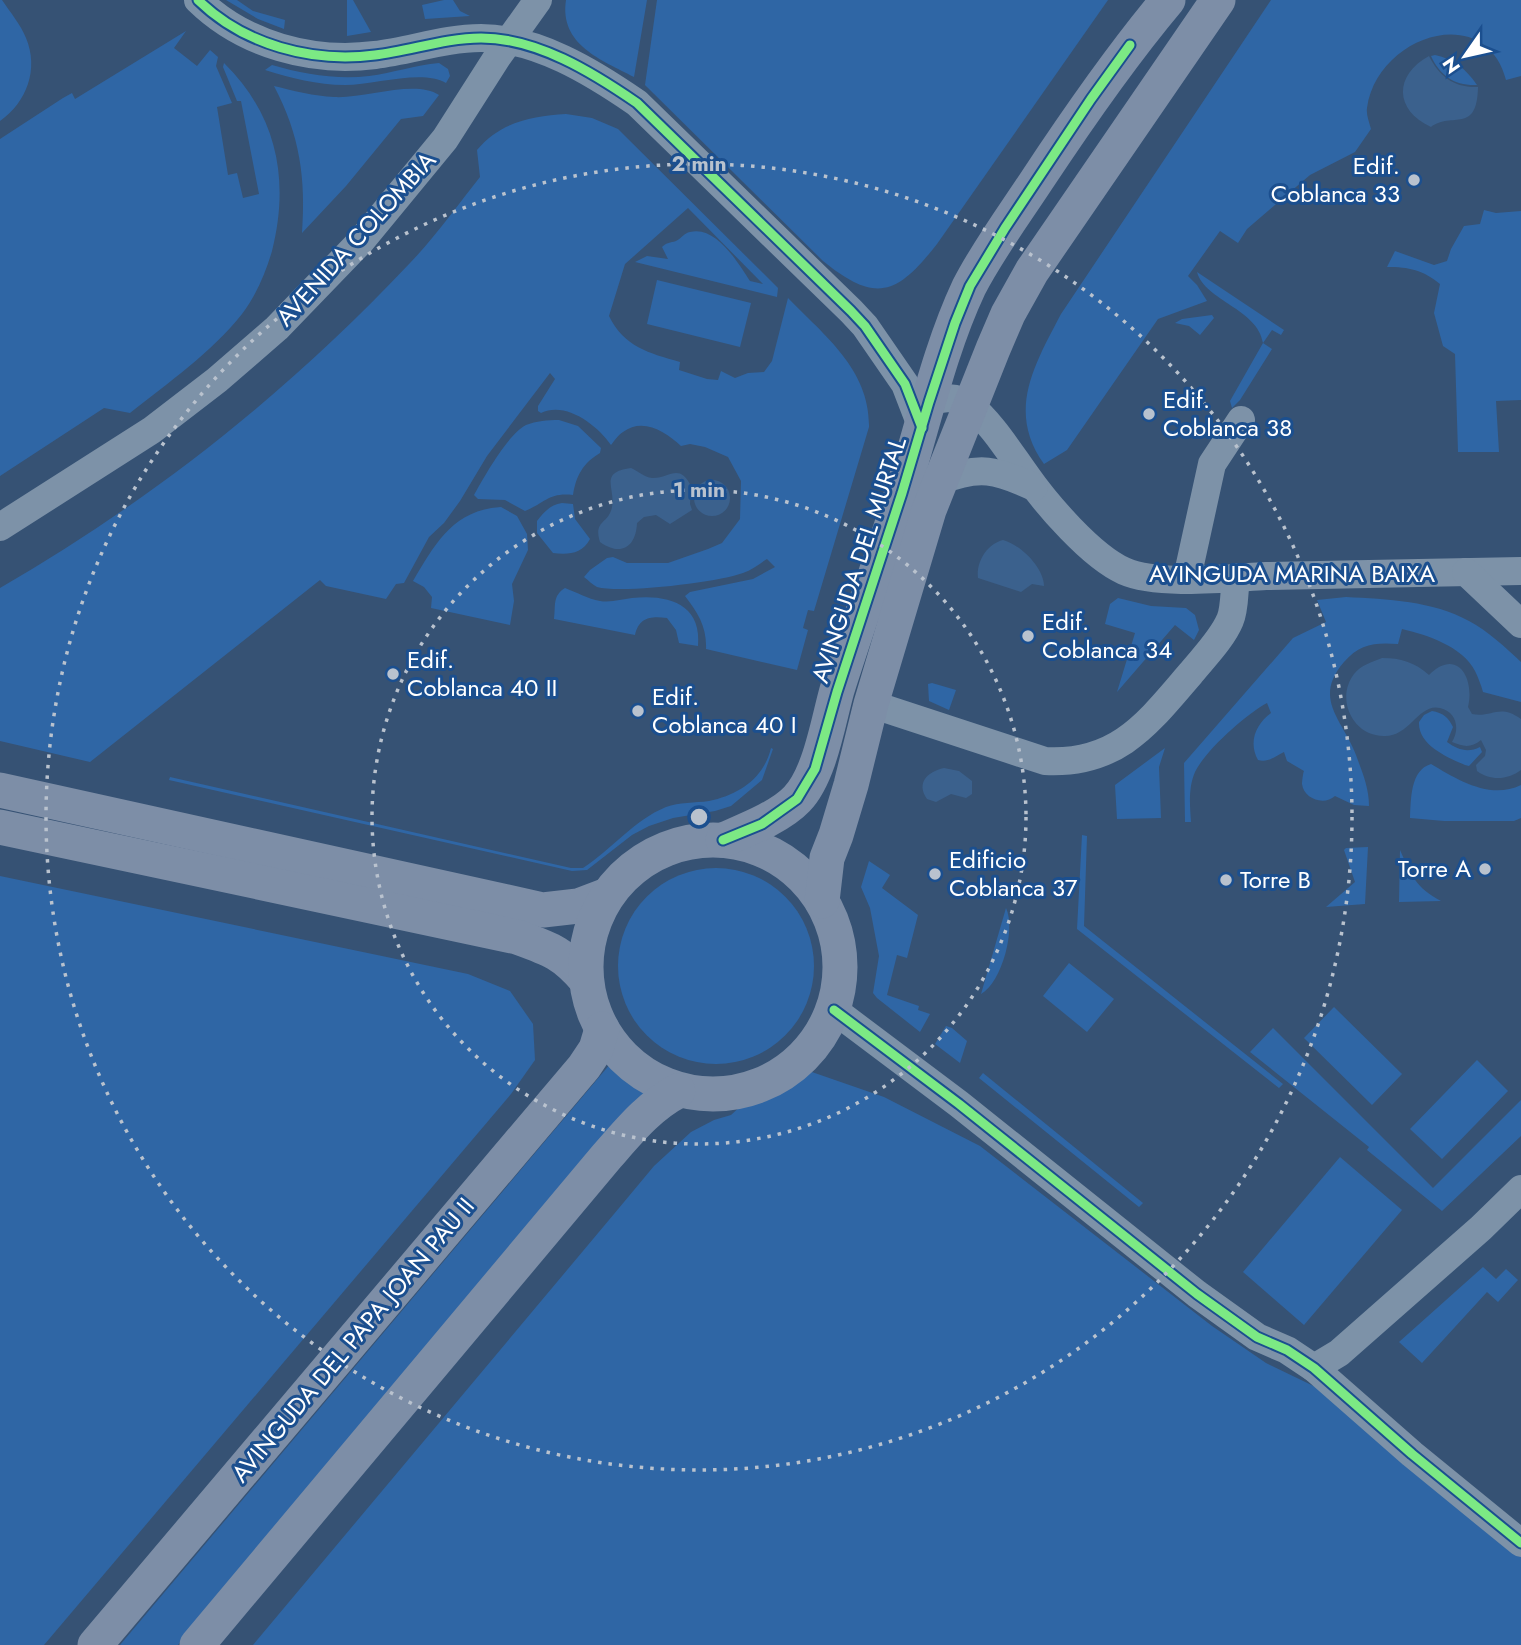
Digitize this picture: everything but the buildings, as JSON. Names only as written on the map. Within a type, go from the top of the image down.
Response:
[{"type":"main road","name":"AVINGUDA DEL MURTAL","points":[[723,840],[762,824],[797,799],[815,769],[925,415],[970,286],[1005,228],[1091,99],[1130,45],[1168,0]]},
{"type":"main road","points":[[822,901],[827,858],[940,481],[1009,314],[1032,271],[1208,8]]},
{"type":"main road","points":[[0,790],[543,911],[578,906],[607,895]]},
{"type":"main road","points":[[0,827],[517,937],[545,947],[569,960],[586,980]]},
{"type":"main road","points":[[723,840],[762,849],[796,870],[822,901],[838,938],[841,974],[834,1010],[817,1042],[790,1070],[755,1088],[717,1095],[678,1091],[649,1078],[624,1059],[602,1029],[592,1008],[586,980],[589,936],[607,895],[629,870],[657,852],[689,841],[723,840]]},
{"type":"main road","name":"AVINGUDA DEL PAPA JOAN PAU II","points":[[95,1645],[584,1067],[596,1049],[602,1029]]},
{"type":"main road","points":[[197,1645],[607,1156],[660,1100],[678,1091]]},
{"type":"street","points":[[198,0],[211,12],[254,39],[312,55],[373,55],[480,38],[508,41],[570,63],[600,78],[636,103],[865,326],[925,415],[940,398],[950,398],[970,406]]},
{"type":"street","name":"AVENIDA COLOMBIA","points":[[0,527],[152,430],[277,328],[361,241],[445,139],[508,41],[538,0]]},
{"type":"street","points":[[1130,45],[1158,0]]},
{"type":"street","name":"AVINGUDA MARINA BAIXA","points":[[970,406],[1004,443],[1034,487],[1088,546],[1125,572],[1150,578],[1187,578],[1521,571]]},
{"type":"street","points":[[1187,578],[1212,464],[1241,420]]},
{"type":"street","points":[[940,481],[961,473],[983,471],[1010,476],[1034,487]]},
{"type":"street","points":[[1466,572],[1521,624]]},
{"type":"street","points":[[871,704],[1045,761],[1068,762],[1103,754],[1139,732],[1206,654],[1231,619],[1236,577]]},
{"type":"street","points":[[834,1010],[959,1104],[1197,1294],[1257,1338],[1287,1350],[1314,1368],[1412,1454],[1521,1543]]},
{"type":"street","points":[[1314,1368],[1339,1353],[1481,1228],[1521,1189]]},
{"type":"shaded area","points":[[0,0],[24,33],[30,50],[31,73],[24,95],[0,121]]},
{"type":"shaded area","points":[[226,0],[237,0],[253,11],[285,20],[284,29],[258,19]]},
{"type":"shaded area","points":[[347,0],[353,0],[371,32],[347,36]]},
{"type":"shaded area","points":[[453,0],[460,11],[470,16],[425,19],[422,5]]},
{"type":"shaded area","points":[[566,0],[647,0],[634,77],[597,57],[576,40],[569,29]]},
{"type":"shaded area","points":[[657,0],[1108,0],[937,244],[910,274],[897,283],[885,288],[872,288],[841,275],[823,261],[645,85]]},
{"type":"shaded area","points":[[1271,0],[1521,0],[1521,76],[1506,80],[1494,55],[1477,40],[1455,35],[1432,37],[1410,46],[1390,62],[1375,83],[1367,108],[1371,129],[1355,152],[1310,175],[1247,229],[1238,243],[1220,231],[1188,276],[1207,301],[1158,319],[1067,450],[1044,464],[1027,425],[1026,406],[1028,388],[1042,351],[1061,314]]},
{"type":"shaded area","points":[[186,31],[174,48],[197,66],[210,50],[218,57],[216,66],[232,103],[217,107],[228,175],[237,173],[243,198],[259,194],[241,101],[237,101],[223,67],[224,63],[256,104],[275,150],[280,199],[272,251],[264,275],[247,307],[217,342],[130,413],[104,408],[0,476],[0,139],[63,98],[72,93],[75,99]]},
{"type":"shaded area","points":[[1435,55],[1459,65],[1477,85],[1462,84],[1449,78],[1435,63],[1431,56]]},
{"type":"shaded area","points":[[1429,56],[1448,79],[1469,87],[1478,87],[1477,102],[1468,117],[1431,127],[1410,111],[1405,102],[1404,82],[1409,73]]},
{"type":"shaded area","points":[[439,63],[448,69],[450,76],[446,83],[436,79],[411,77],[335,85],[265,70],[272,65],[320,75],[357,77]]},
{"type":"shaded area","points":[[274,86],[334,97],[403,89],[429,91],[439,95],[423,116],[401,119],[346,186],[302,233],[303,194],[299,158],[290,122]]},
{"type":"shaded area","points":[[566,114],[592,118],[618,129],[778,288],[777,297],[635,262],[647,256],[668,259],[662,247],[664,245],[688,233],[700,231],[709,234],[725,247],[750,281],[763,284],[688,208],[625,264],[609,316],[622,335],[648,352],[680,362],[679,370],[707,379],[718,380],[721,371],[735,378],[748,373],[764,372],[772,361],[788,298],[843,355],[862,388],[869,427],[814,611],[808,610],[803,628],[808,630],[797,670],[706,649],[701,621],[685,596],[690,592],[753,579],[775,567],[767,559],[743,573],[670,586],[609,589],[597,587],[584,577],[607,558],[613,557],[627,563],[668,563],[722,543],[740,519],[741,481],[728,457],[705,447],[690,444],[681,446],[654,428],[631,428],[619,435],[611,445],[598,430],[580,417],[561,410],[541,413],[538,406],[555,379],[550,373],[487,456],[444,523],[429,537],[404,583],[396,584],[386,599],[326,586],[320,580],[90,762],[0,741],[0,588],[112,518],[165,480],[267,400],[315,356],[410,263],[446,221],[480,177],[477,150],[486,140],[517,122]]},
{"type":"shaded area","points":[[1484,210],[1496,213],[1521,211],[1521,400],[1496,401],[1499,452],[1458,452],[1455,354],[1443,346],[1434,313],[1440,284],[1415,270],[1387,267],[1395,251],[1434,265],[1447,261],[1464,226],[1480,224]]},
{"type":"shaded area","points":[[1197,272],[1284,330],[1281,335],[1272,330],[1263,343],[1252,322],[1210,291]]},
{"type":"shaded area","points":[[657,280],[751,303],[740,347],[647,324]]},
{"type":"shaded area","points":[[1212,315],[1214,318],[1200,335],[1189,326],[1175,323],[1182,319]]},
{"type":"shaded area","points":[[1263,343],[1272,349],[1240,400],[1232,408],[1230,401]]},
{"type":"shaded area","points":[[559,420],[578,426],[601,448],[600,453],[581,471],[573,495],[558,495],[525,511],[505,500],[478,499],[474,495],[497,457],[519,430],[534,423]]},
{"type":"shaded area","points":[[631,468],[652,478],[673,473],[682,475],[691,486],[692,510],[670,524],[656,515],[644,517],[637,523],[630,544],[614,549],[600,542],[598,530],[612,507],[612,477],[621,470]]},
{"type":"shaded area","points":[[712,480],[724,486],[730,498],[724,510],[712,516],[700,510],[694,498],[700,486]]},
{"type":"shaded area","points":[[562,503],[573,504],[575,519],[590,539],[579,551],[553,553],[537,533],[537,521],[551,507]]},
{"type":"shaded area","points":[[501,507],[517,516],[527,534],[528,550],[512,584],[514,601],[510,625],[431,608],[432,597],[424,587],[413,581],[429,554],[447,531],[458,522],[484,510]]},
{"type":"shaded area","points":[[1003,540],[1030,558],[1040,572],[1044,586],[1032,584],[1021,592],[978,578],[984,554],[992,545]]},
{"type":"shaded area","points":[[565,588],[600,601],[645,597],[670,600],[688,611],[694,620],[698,632],[698,646],[679,643],[676,630],[667,618],[646,619],[639,624],[635,635],[554,619],[556,598]]},
{"type":"shaded area","points":[[1346,597],[1425,605],[1455,614],[1476,625],[1521,662],[1521,702],[1483,692],[1469,662],[1453,648],[1433,638],[1402,629],[1398,644],[1382,643],[1356,651],[1344,662],[1331,687],[1333,709],[1356,755],[1369,806],[1354,805],[1335,796],[1320,801],[1310,797],[1302,784],[1304,771],[1287,761],[1284,752],[1269,760],[1258,760],[1254,740],[1261,722],[1271,713],[1267,703],[1248,715],[1200,763],[1191,784],[1191,822],[1185,822],[1184,763],[1293,638],[1326,622],[1317,600]]},
{"type":"shaded area","points":[[1118,598],[1151,606],[1186,608],[1195,615],[1199,630],[1194,640],[1175,625],[1117,692],[1135,633],[1105,624],[1110,604]]},
{"type":"shaded area","points":[[1382,658],[1407,662],[1429,675],[1448,664],[1462,670],[1469,686],[1468,707],[1472,714],[1501,711],[1521,719],[1521,770],[1499,778],[1477,771],[1476,765],[1485,756],[1486,750],[1481,740],[1467,746],[1452,742],[1456,732],[1455,722],[1450,713],[1440,708],[1426,710],[1394,735],[1374,735],[1364,730],[1350,715],[1346,694],[1354,674],[1360,668]]},
{"type":"shaded area","points":[[928,684],[956,690],[949,710],[929,701]]},
{"type":"shaded area","points":[[1432,711],[1445,716],[1453,727],[1447,742],[1463,750],[1480,747],[1482,752],[1469,766],[1442,754],[1423,737],[1419,722],[1424,715]]},
{"type":"shaded area","points":[[771,748],[773,749],[762,780],[731,806],[649,826],[632,835],[587,870],[572,871],[169,780],[170,777],[571,868],[583,868],[633,827],[666,807],[709,801],[740,790],[763,768]]},
{"type":"shaded area","points":[[1165,748],[1159,767],[1161,818],[1117,819],[1115,785]]},
{"type":"shaded area","points":[[1431,764],[1463,782],[1486,789],[1509,789],[1521,785],[1521,818],[1514,821],[1444,821],[1410,818],[1415,779],[1424,767]]},
{"type":"shaded area","points":[[944,768],[959,771],[972,781],[972,794],[966,798],[951,794],[936,802],[927,799],[923,788],[925,779]]},
{"type":"shaded area","points":[[1082,835],[1087,836],[1084,926],[1283,1084],[1279,1088],[1077,929]]},
{"type":"shaded area","points":[[1368,847],[1365,904],[1326,907],[1355,882],[1344,850]]},
{"type":"shaded area","points":[[1400,850],[1415,880],[1441,901],[1399,902]]},
{"type":"shaded area","points":[[869,861],[890,875],[882,888],[918,915],[907,958],[897,955],[887,995],[919,1006],[918,1010],[930,1014],[920,1032],[873,993],[879,956],[870,908],[861,887]]},
{"type":"shaded area","points":[[716,868],[754,875],[786,896],[807,928],[814,966],[807,1004],[786,1036],[754,1057],[716,1064],[678,1057],[646,1036],[625,1004],[618,966],[625,928],[646,896],[678,875]]},
{"type":"shaded area","points":[[0,876],[468,974],[510,991],[533,1024],[535,1060],[511,1094],[44,1645],[0,1645]]},
{"type":"shaded area","points":[[1006,908],[1009,929],[1005,954],[989,988],[981,994]]},
{"type":"shaded area","points":[[1069,963],[1114,999],[1087,1032],[1043,996]]},
{"type":"shaded area","points":[[1334,1007],[1402,1074],[1372,1105],[1304,1038]]},
{"type":"shaded area","points":[[946,1026],[967,1041],[960,1063],[935,1044]]},
{"type":"shaded area","points":[[1273,1028],[1433,1188],[1521,1100],[1521,1136],[1442,1211],[1367,1150],[1369,1147],[1250,1052]]},
{"type":"shaded area","points":[[1477,1060],[1508,1091],[1442,1159],[1410,1129]]},
{"type":"shaded area","points":[[611,1063],[648,1095],[623,1114],[178,1645],[120,1645]]},
{"type":"shaded area","points":[[809,1071],[884,1097],[980,1146],[1212,1326],[1266,1363],[1326,1392],[1521,1552],[1521,1645],[253,1645],[654,1166],[691,1132],[731,1115],[744,1103],[778,1093]]},
{"type":"shaded area","points":[[983,1073],[1143,1203],[1139,1207],[979,1078]]},
{"type":"shaded area","points":[[1340,1157],[1402,1210],[1304,1325],[1243,1272]]},
{"type":"shaded area","points":[[1483,1267],[1496,1279],[1506,1269],[1518,1280],[1498,1302],[1487,1292],[1422,1363],[1399,1342]]},
{"type":"cycle path","points":[[198,0],[236,29],[280,47],[303,53],[351,57],[375,55],[454,40],[481,38],[543,50],[602,80],[637,103],[865,326],[905,384],[922,428]]},
{"type":"cycle path","points":[[723,840],[762,824],[797,799],[815,769],[929,402],[970,286],[1005,228],[1130,45]]},
{"type":"cycle path","points":[[834,1010],[959,1104],[1197,1294],[1257,1337],[1287,1350],[1314,1368],[1412,1454],[1521,1543]]},
{"type":"place","name":"Edif. Coblanca 33","points":[[1414,180]]},
{"type":"place","name":"Edif. Coblanca 38","points":[[1149,414]]},
{"type":"place","name":"Edif. Coblanca 34","points":[[1028,636]]},
{"type":"place","name":"Edif. Coblanca 40 II","points":[[393,674]]},
{"type":"place","name":"Edif. Coblanca 40 I","points":[[638,711]]},
{"type":"place","name":"Torre A","points":[[1485,869]]},
{"type":"place","name":"Edificio Coblanca 37","points":[[935,874]]},
{"type":"place","name":"Torre B","points":[[1226,880]]}]
